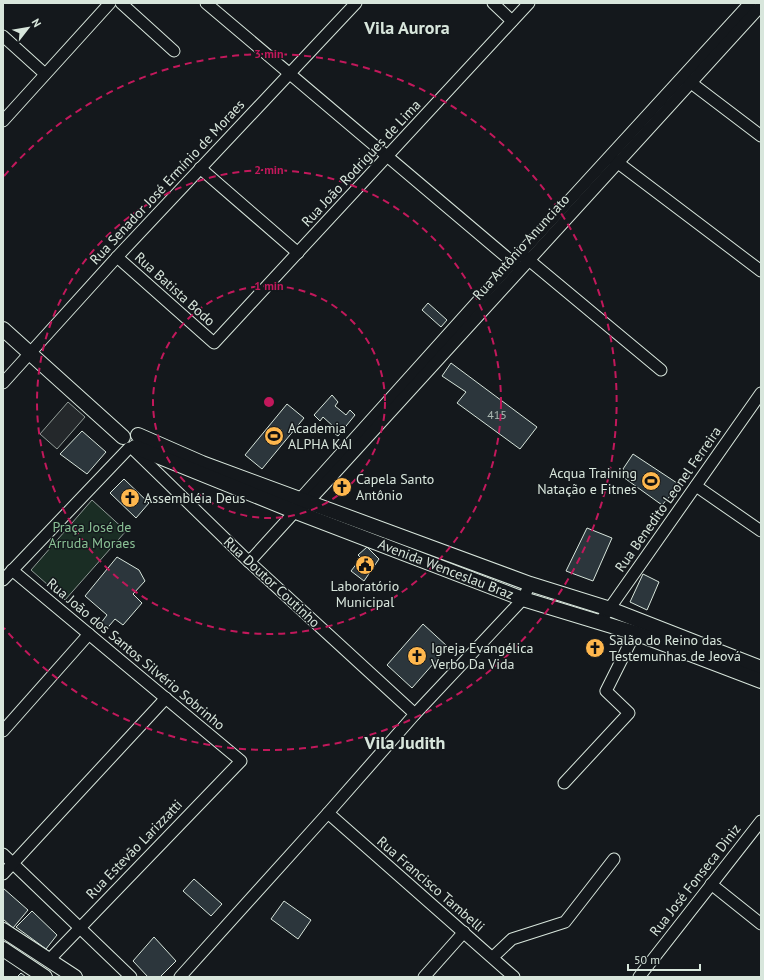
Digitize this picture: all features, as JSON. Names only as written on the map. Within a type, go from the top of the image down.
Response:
[{"type":"main road","name":"Rua Doutor Coutinho","points":[[3,329],[131,443]]},
{"type":"main road","name":"Avenida Wenceslau Braz","points":[[131,443],[202,463],[301,505],[414,557],[523,599],[635,633],[760,676]]},
{"type":"main road","name":"Avenida Wenceslau Braz","points":[[301,505],[419,543],[530,584],[610,609],[760,676]]},
{"type":"main road","points":[[414,557],[419,543]]},
{"type":"main road","points":[[3,930],[75,977]]},
{"type":"main road","points":[[3,949],[45,977]]},
{"type":"street","points":[[3,121],[110,3]]},
{"type":"street","points":[[121,3],[174,51]]},
{"type":"street","points":[[206,3],[290,72],[517,266]]},
{"type":"street","name":"Rua Senador José Ermínio de Moraes","points":[[3,383],[31,354],[117,257],[356,3]]},
{"type":"street","points":[[493,3],[512,21]]},
{"type":"street","name":"Rua João Rodrigues de Lima","points":[[214,343],[529,3]]},
{"type":"street","name":"Rua Antônio Anunciato","points":[[249,562],[517,266],[609,156],[750,3]]},
{"type":"street","name":"Rua Antônio Anunciato","points":[[525,256],[618,163],[761,6]]},
{"type":"street","points":[[3,36],[45,74]]},
{"type":"street","points":[[682,76],[761,136]]},
{"type":"street","points":[[631,132],[640,139]]},
{"type":"street","points":[[609,156],[761,271]]},
{"type":"street","points":[[200,168],[298,253]]},
{"type":"street","points":[[525,256],[661,370]]},
{"type":"street","name":"Rua Batista Bodo","points":[[117,257],[214,343]]},
{"type":"street","name":"Rua Benedito Leonel Ferreira","points":[[600,622],[696,486],[760,399]]},
{"type":"street","points":[[3,580],[131,443]]},
{"type":"street","name":"Rua Doutor Coutinho","points":[[131,443],[249,562],[415,714]]},
{"type":"street","points":[[696,486],[761,531]]},
{"type":"street","name":"Rua João dos Santos Silvério Sobrinho","points":[[12,570],[241,761]]},
{"type":"street","points":[[180,977],[415,714],[523,599],[530,584]]},
{"type":"street","points":[[564,783],[629,713],[606,691],[635,633]]},
{"type":"street","points":[[3,731],[89,634]]},
{"type":"street","points":[[3,874],[166,698]]},
{"type":"street","name":"Rua Estevão Larizzatti","points":[[49,960],[79,927],[241,761]]},
{"type":"street","name":"Rua Francisco Tambelli","points":[[328,813],[514,977]]},
{"type":"street","name":"Rua José Fonseca Diniz","points":[[639,977],[761,821]]},
{"type":"street","points":[[3,854],[131,977]]},
{"type":"street","points":[[493,957],[512,939],[565,922],[614,858]]},
{"type":"street","points":[[711,884],[761,924]]},
{"type":"street","points":[[424,977],[464,932]]},
{"type":"green space","name":"Praça José de Arruda Moraes","points":[[92,500],[126,531],[65,600],[31,570]]},
{"type":"shaded area","points":[[68,402],[85,417],[57,449],[40,434]]},
{"type":"building","points":[[428,303],[447,320],[441,327],[422,310]]},
{"type":"building","points":[[451,363],[537,427],[520,449],[457,403],[466,392],[442,376]]},
{"type":"building","points":[[332,395],[338,402],[335,406],[346,415],[350,410],[355,415],[338,436],[331,431],[334,427],[323,417],[320,421],[314,415]]},
{"type":"building","name":"Academia ALPHA KAI","points":[[287,404],[304,418],[262,469],[245,455]]},
{"type":"building","points":[[82,431],[106,452],[87,474],[60,454]]},
{"type":"building","name":"Acqua Training Natação e Fitnes","points":[[633,454],[680,485],[662,505],[623,477],[626,472],[623,469]]},
{"type":"building","name":"Assembléia Deus","points":[[124,479],[149,503],[136,518],[110,493]]},
{"type":"building","name":"Capela Santo Antônio","points":[[339,479],[351,487],[345,494],[334,486]]},
{"type":"building","points":[[587,528],[612,538],[593,581],[566,571]]},
{"type":"building","name":"Laboratório Municipal","points":[[367,547],[379,559],[364,581],[351,571],[361,558],[358,555]]},
{"type":"building","points":[[117,557],[139,570],[145,581],[133,594],[142,603],[123,625],[115,619],[104,632],[98,627],[107,615],[85,596]]},
{"type":"building","points":[[643,574],[659,582],[647,610],[630,602]]},
{"type":"building","name":"Igreja Evangélica Verbo Da Vida","points":[[423,624],[448,647],[412,688],[387,665]]},
{"type":"building","points":[[194,879],[222,904],[211,916],[183,891]]},
{"type":"building","points":[[3,888],[28,910],[13,928],[3,919]]},
{"type":"building","points":[[284,901],[311,920],[298,939],[271,919]]},
{"type":"building","points":[[32,911],[57,935],[46,949],[16,927]]},
{"type":"building","points":[[154,937],[176,961],[160,977],[148,977],[133,961]]},
{"type":"building","points":[[21,973],[26,977],[17,977]]},
{"type":"place","name":"Academia ALPHA KAI","points":[[274,436]]},
{"type":"place","name":"Acqua Training Natação e Fitnes","points":[[651,481]]},
{"type":"place","name":"Capela Santo Antônio","points":[[342,487]]},
{"type":"place","name":"Assembléia Deus","points":[[130,498]]},
{"type":"place","name":"Laboratório Municipal","points":[[365,565]]},
{"type":"place","name":"Salão do Reino das Testemunhas de Jeová","points":[[595,648]]},
{"type":"place","name":"Igreja Evangélica Verbo Da Vida","points":[[417,656]]},
{"type":"district","name":"Vila Aurora","points":[[407,28]]},
{"type":"district","name":"Vila Judith","points":[[405,743]]}]
